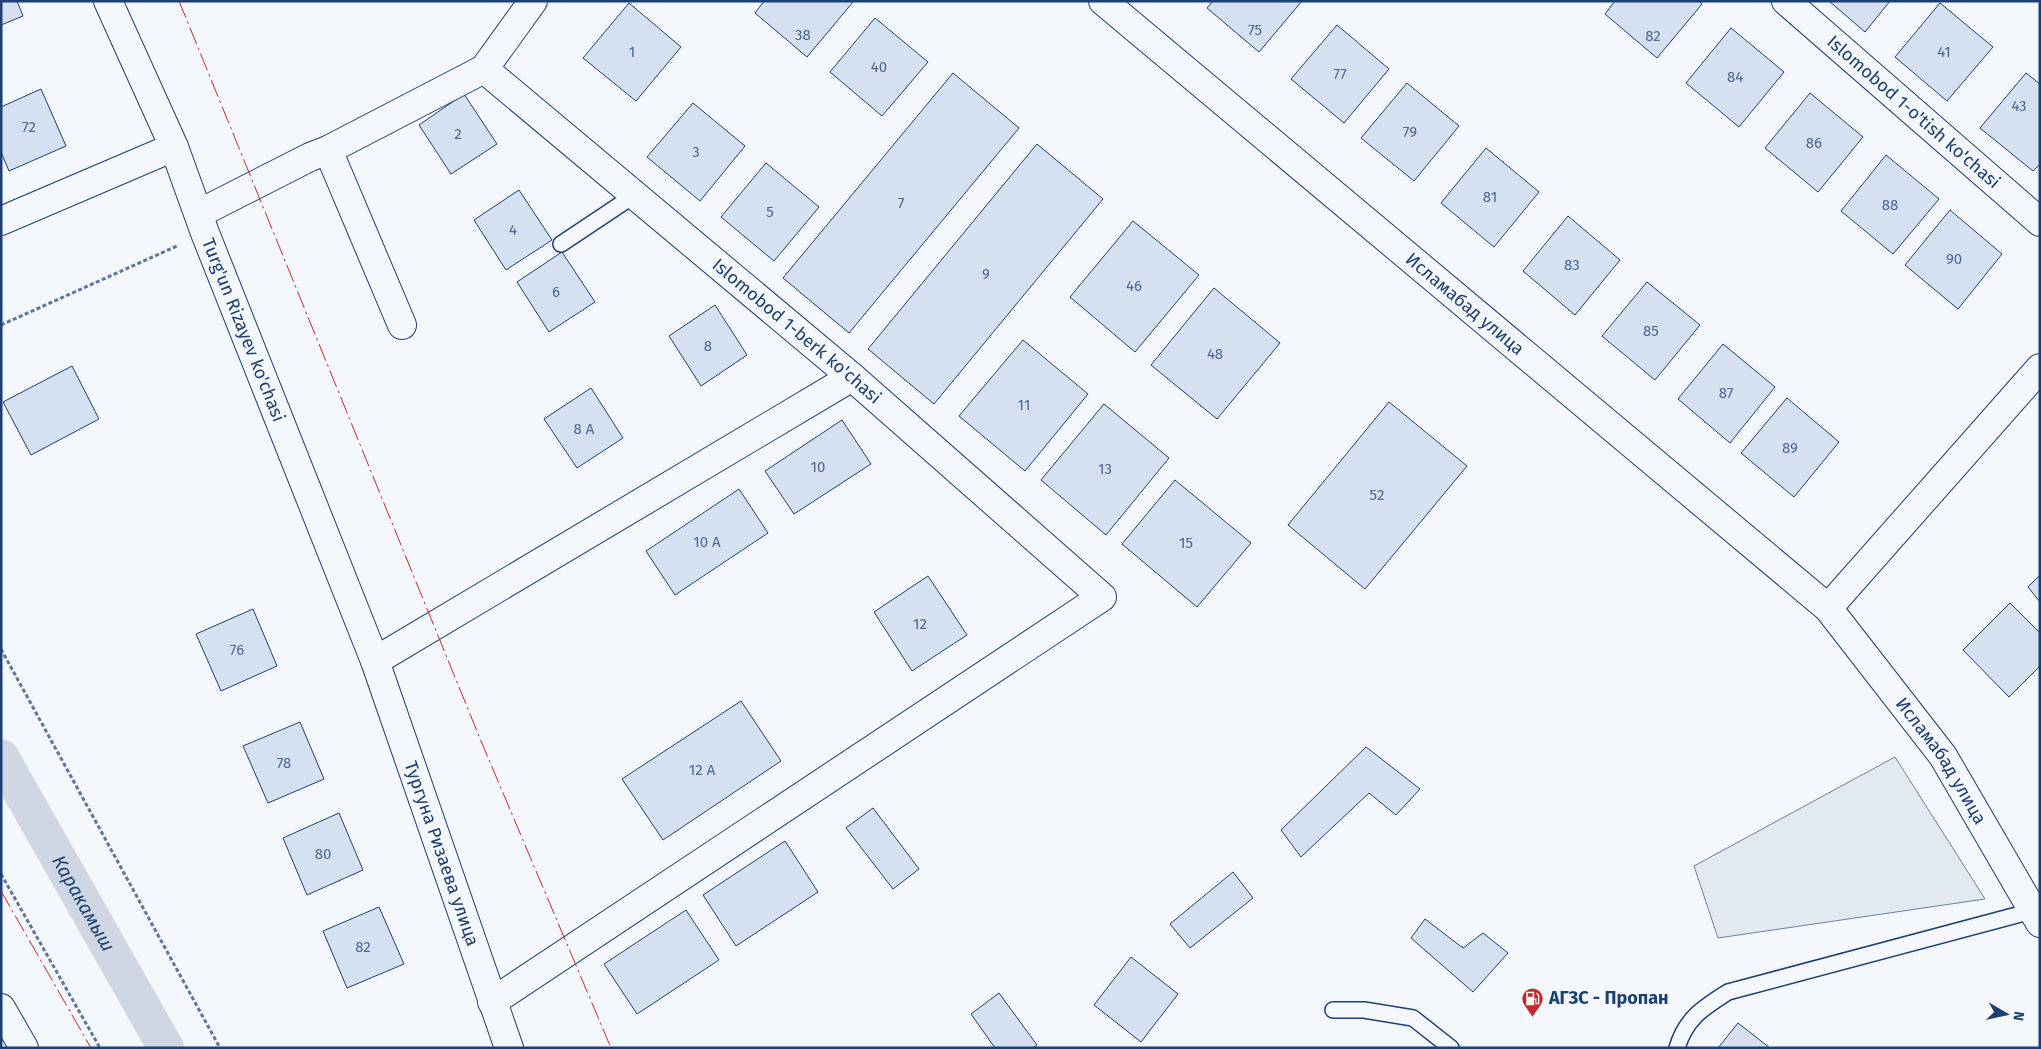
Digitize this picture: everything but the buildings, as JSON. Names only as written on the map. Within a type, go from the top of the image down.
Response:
[{"type":"street","name":"Turg'un Rizayev ko'chasi","points":[[108,1],[174,147],[375,661]]},
{"type":"street","points":[[203,223],[310,157],[328,150],[484,69],[533,1]]},
{"type":"street","name":"Исламабад улица","points":[[1103,1],[1828,608],[1943,756],[2036,917]]},
{"type":"street","name":"Islomobod 1-o'tish ko'chasi","points":[[1786,1],[2040,222]]},
{"type":"street","name":"Islomobod 1-berk ko'chasi","points":[[484,69],[633,196],[852,377],[1102,597],[492,1002]]},
{"type":"street","points":[[1,222],[174,147]]},
{"type":"street","points":[[328,150],[402,325]]},
{"type":"street","points":[[1828,608],[2040,368]]},
{"type":"street","points":[[375,661],[852,377]]},
{"type":"street","name":"Тургуна Ризаева улица","points":[[375,661],[509,1048]]},
{"type":"street","points":[[1,1008],[24,1048]]},
{"type":"lane","points":[[561,244],[633,196]]},
{"type":"lane","points":[[1677,1048],[1681,1034],[1697,1012],[1728,992],[2036,917]]},
{"type":"lane","points":[[1333,1010],[1364,1010],[1413,1018],[1451,1048]]},
{"type":"path","points":[[1,324],[203,223]]},
{"type":"path","points":[[1,649],[220,1048]]},
{"type":"path","points":[[1,874],[100,1048]]},
{"type":"shaded area","points":[[1895,757],[1985,899],[1718,938],[1694,866]]},
{"type":"waterway","name":"Каракамыш","points":[[1,757],[166,1048]]},
{"type":"power","points":[[179,1],[481,741],[611,1048]]},
{"type":"power","points":[[1,891],[91,1048]]},
{"type":"place","name":"АГЗС - Пропан","points":[[1533,1017]]}]
